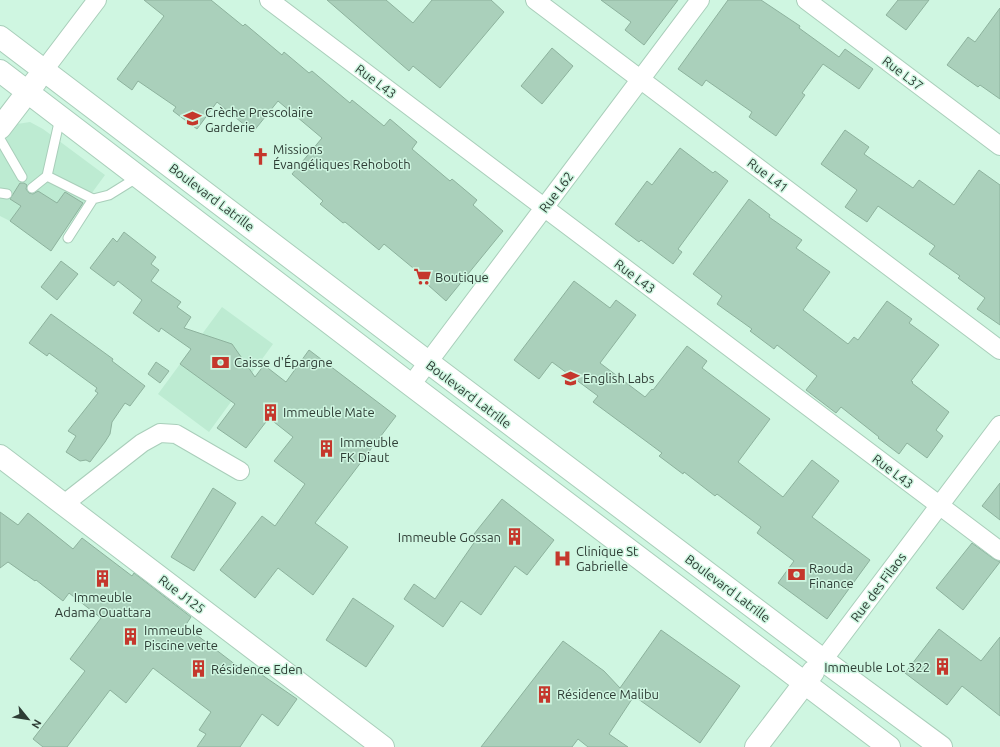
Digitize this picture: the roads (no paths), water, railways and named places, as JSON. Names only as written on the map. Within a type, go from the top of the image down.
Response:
[{"type":"main road","name":"Boulevard Latrille","points":[[0,36],[428,362],[823,660],[941,747]]},
{"type":"main road","points":[[0,128],[44,70]]},
{"type":"main road","points":[[0,71],[804,684],[889,747]]},
{"type":"main road","name":"Rue J125","points":[[0,456],[383,747]]},
{"type":"main road","name":"Rue des Filaos","points":[[756,747],[823,660]]},
{"type":"street","points":[[44,70],[97,0]]},
{"type":"street","name":"Rue L43","points":[[269,0],[1000,551]]},
{"type":"street","name":"Rue L41","points":[[535,0],[1000,350]]},
{"type":"street","name":"Rue L62","points":[[411,385],[700,0]]},
{"type":"street","name":"Rue L37","points":[[806,0],[1000,146]]},
{"type":"street","name":"Rue des Filaos","points":[[823,660],[1000,425]]},
{"type":"street","points":[[64,504],[142,442],[160,433],[176,434],[240,471]]},
{"type":"lane","points":[[32,188],[47,176],[60,117]]},
{"type":"lane","points":[[0,139],[22,177]]},
{"type":"lane","points":[[47,176],[93,199],[109,195],[138,177]]},
{"type":"lane","points":[[68,238],[93,199]]},
{"type":"place","name":"Crèche Prescolaire Garderie","points":[[192,119]]},
{"type":"place","name":"Missions Évangéliques Rehoboth","points":[[260,156]]},
{"type":"place","name":"Boutique","points":[[422,277]]},
{"type":"place","name":"Caisse d'Épargne","points":[[221,362]]},
{"type":"place","name":"English Labs","points":[[570,378]]},
{"type":"place","name":"Immeuble Mate","points":[[270,412]]},
{"type":"place","name":"Immeuble FK Diaut","points":[[327,449]]},
{"type":"place","name":"Immeuble Gossan","points":[[514,537]]},
{"type":"place","name":"Clinique St Gabrielle","points":[[563,558]]},
{"type":"place","name":"Raouda Finance","points":[[796,575]]},
{"type":"place","name":"Immeuble Adama Ouattara","points":[[103,578]]},
{"type":"place","name":"Immeuble Piscine verte","points":[[131,637]]},
{"type":"place","name":"Immeuble Lot 322","points":[[943,667]]},
{"type":"place","name":"Résidence Eden","points":[[198,669]]},
{"type":"place","name":"Résidence Malibu","points":[[544,694]]}]
